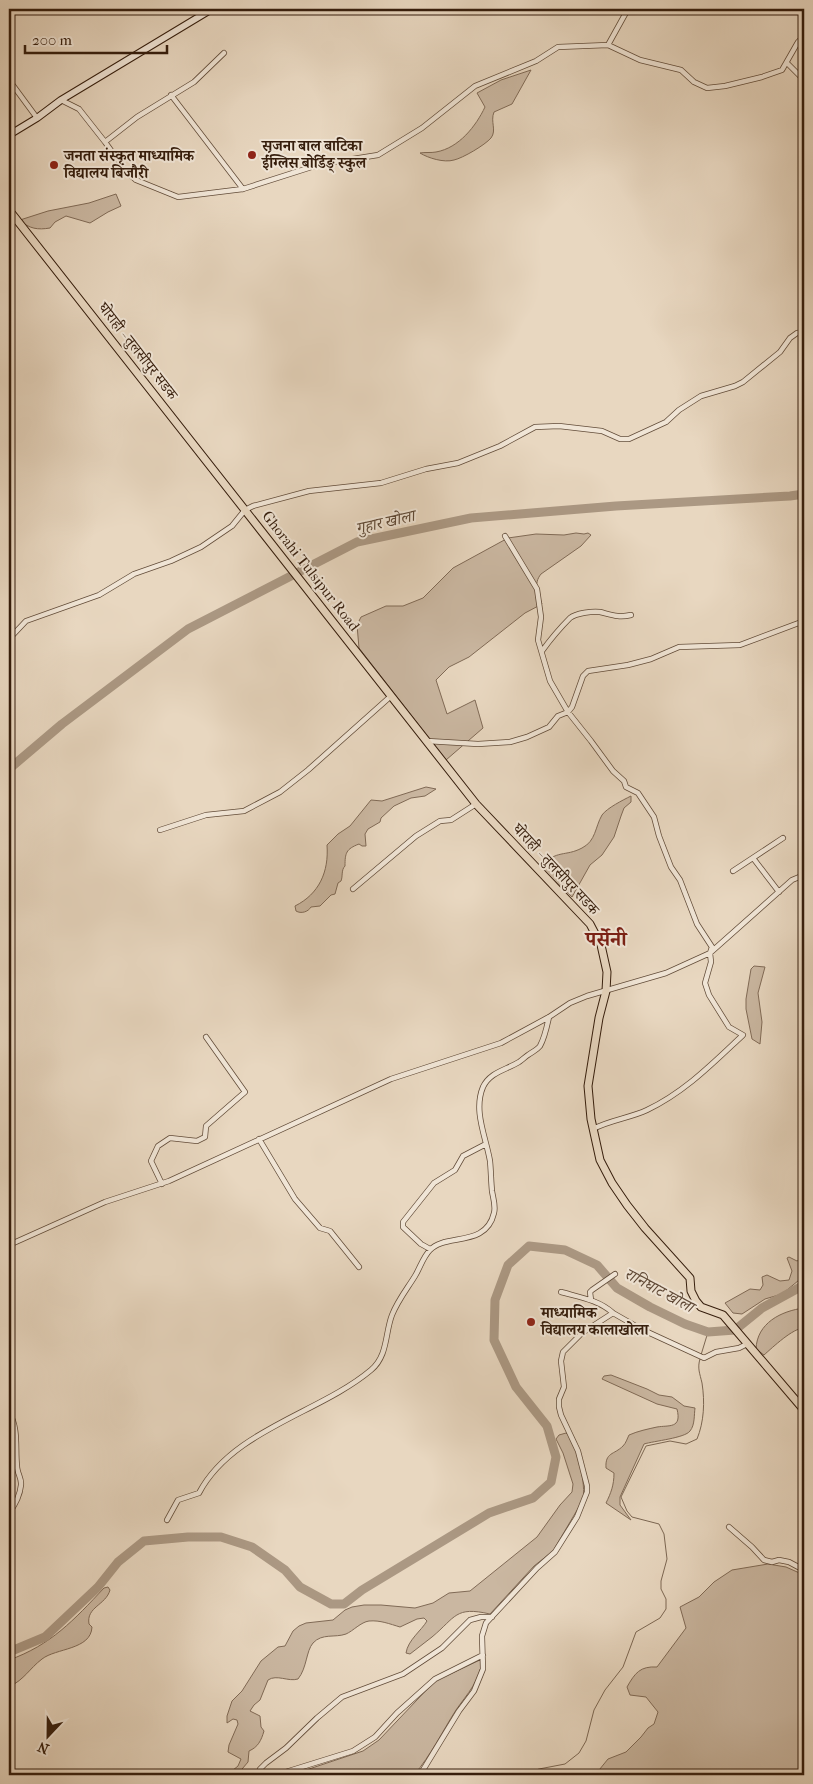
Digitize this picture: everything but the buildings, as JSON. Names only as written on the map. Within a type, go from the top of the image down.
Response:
[{"type":"main road","name":"घोराही - तुलसीपुर सडक","points":[[9,210],[245,510]]},
{"type":"main road","name":"Ghorahi Tulsipur Road","points":[[245,510],[355,649]]},
{"type":"main road","name":"घोराही - तुलसीपुर सडक","points":[[355,649],[476,804],[590,924],[601,945],[607,972],[606,991],[599,1018],[588,1086],[591,1119],[600,1160],[616,1190],[645,1228],[690,1278],[691,1291],[701,1307],[723,1315],[747,1344]]},
{"type":"main road","points":[[747,1344],[804,1410]]},
{"type":"street","points":[[9,135],[61,100],[212,9]]},
{"type":"street","points":[[608,45],[628,9]]},
{"type":"street","points":[[61,100],[79,109],[106,142],[125,170],[136,180],[178,198],[243,189],[321,164],[378,156],[422,128],[476,86],[536,61],[558,47],[608,45],[640,60],[681,70],[694,82],[707,88],[725,86],[782,70],[798,42],[804,36]]},
{"type":"street","points":[[106,142],[137,117],[194,82],[224,53]]},
{"type":"street","points":[[787,63],[804,80]]},
{"type":"street","points":[[9,80],[36,118]]},
{"type":"street","points":[[171,95],[243,189]]},
{"type":"street","points":[[9,638],[26,621],[99,595],[134,574],[171,561],[201,547],[232,526],[245,510],[253,506],[309,491],[381,482],[426,469],[458,463],[500,446],[535,427],[559,426],[602,431],[620,439],[628,439],[666,422],[679,410],[701,396],[743,382],[780,352],[790,338],[797,333],[804,332]]},
{"type":"street","points":[[505,536],[536,589],[541,617],[538,640],[550,680],[568,712],[607,763],[624,780],[626,787],[638,793],[654,817],[659,836],[671,866],[680,880],[697,924],[712,947],[710,953],[711,962],[705,983],[709,995],[728,1026],[743,1035],[696,1079],[668,1098],[647,1110],[593,1128]]},
{"type":"street","points":[[542,651],[571,617],[591,612],[621,617],[631,615]]},
{"type":"street","points":[[427,741],[478,744],[510,742],[527,737],[549,727],[558,716],[568,712],[572,707],[583,676],[588,671],[628,666],[679,647],[740,645],[804,621]]},
{"type":"street","points":[[160,830],[206,815],[244,811],[280,792],[308,770],[391,696]]},
{"type":"street","points":[[353,889],[416,836],[440,821],[451,820],[476,804]]},
{"type":"street","points":[[733,871],[783,838]]},
{"type":"street","points":[[752,858],[779,892]]},
{"type":"street","points":[[9,1245],[105,1202],[162,1184],[391,1079],[501,1043],[549,1017],[570,1003],[666,973],[710,953],[792,880],[804,875]]},
{"type":"street","points":[[167,1520],[178,1500],[199,1493],[207,1478],[233,1453],[284,1420],[352,1385],[374,1368],[385,1350],[391,1317],[400,1297],[415,1276],[430,1249],[440,1244],[460,1240],[482,1232],[491,1224],[495,1210],[490,1162],[483,1137],[480,1097],[487,1080],[496,1073],[520,1062],[536,1050],[540,1045],[549,1017]]},
{"type":"street","points":[[162,1184],[151,1161],[158,1146],[170,1138],[197,1141],[205,1136],[206,1126],[245,1092],[206,1037]]},
{"type":"street","points":[[259,1139],[295,1199],[320,1228],[330,1231],[360,1268]]},
{"type":"street","points":[[430,1249],[402,1228],[403,1222],[434,1182],[455,1170],[463,1156],[486,1144]]},
{"type":"street","points":[[591,1300],[590,1292],[614,1274]]},
{"type":"street","points":[[562,1292],[591,1300],[606,1307],[627,1322],[704,1358],[716,1352],[739,1348],[747,1344]]},
{"type":"street","points":[[420,1775],[459,1711],[474,1691],[483,1668],[482,1636],[486,1623],[536,1568],[556,1552],[577,1517],[584,1501],[587,1486],[578,1451],[559,1407],[564,1387],[561,1361],[563,1352],[568,1345],[613,1313]]},
{"type":"street","points":[[9,1412],[12,1417],[18,1444],[17,1468],[22,1483],[15,1504],[9,1514]]},
{"type":"street","points":[[729,1527],[764,1560],[789,1562],[804,1570]]},
{"type":"street","points":[[257,1775],[266,1763],[286,1748],[342,1697],[403,1674],[442,1648],[470,1620],[492,1617]]},
{"type":"street","points":[[276,1775],[353,1751],[374,1736],[435,1679],[483,1656]]},
{"type":"shaded area","points":[[531,70],[512,104],[494,112],[493,135],[484,144],[463,157],[450,161],[436,160],[420,153],[444,150],[459,141],[472,129],[485,107],[477,93],[501,80]]},
{"type":"shaded area","points":[[116,194],[121,206],[90,223],[66,216],[55,222],[50,228],[38,229],[30,227],[20,220],[48,211],[89,203]]},
{"type":"shaded area","points":[[588,533],[591,535],[581,546],[541,574],[537,585],[542,604],[525,613],[469,657],[449,667],[436,680],[447,714],[475,700],[483,728],[446,760],[359,648],[357,625],[361,617],[386,606],[403,606],[423,598],[453,568],[508,538],[536,534],[564,535]]},
{"type":"shaded area","points":[[426,787],[436,789],[425,796],[411,798],[394,806],[381,818],[380,822],[368,829],[365,834],[366,846],[359,844],[349,850],[346,855],[341,881],[338,883],[335,894],[331,895],[320,906],[311,907],[304,912],[296,911],[295,906],[310,895],[321,881],[326,864],[327,845],[350,826],[371,800],[382,801]]},
{"type":"shaded area","points":[[631,796],[631,802],[624,808],[614,837],[602,855],[590,865],[572,897],[540,867],[556,855],[576,851],[587,845],[593,838],[604,812]]},
{"type":"shaded area","points":[[754,966],[765,967],[758,993],[762,1022],[760,1044],[752,1039],[746,1009],[751,969]]},
{"type":"shaded area","points":[[789,1257],[797,1261],[804,1257],[804,1276],[782,1294],[765,1299],[742,1314],[733,1313],[725,1303],[750,1289],[760,1290],[763,1285],[762,1277],[767,1275],[780,1281],[789,1280],[792,1271],[787,1258]]},
{"type":"shaded area","points":[[804,1308],[804,1328],[789,1334],[764,1355],[756,1349],[757,1340],[766,1325],[779,1315]]},
{"type":"shaded area","points":[[611,1375],[659,1395],[672,1397],[684,1406],[695,1408],[693,1426],[690,1431],[676,1437],[644,1444],[620,1497],[620,1505],[631,1520],[606,1503],[612,1489],[614,1473],[606,1468],[607,1459],[623,1446],[629,1435],[639,1431],[673,1425],[678,1420],[678,1415],[677,1409],[657,1404],[602,1379],[604,1376]]},
{"type":"shaded area","points":[[566,1433],[574,1445],[577,1454],[584,1493],[583,1500],[553,1551],[534,1566],[490,1614],[470,1611],[457,1615],[410,1654],[406,1653],[407,1648],[427,1621],[424,1618],[417,1619],[400,1627],[369,1621],[346,1634],[324,1637],[317,1640],[309,1650],[298,1679],[271,1678],[268,1680],[260,1700],[250,1711],[260,1716],[261,1727],[264,1731],[262,1738],[257,1746],[249,1751],[248,1762],[237,1775],[227,1775],[238,1766],[241,1759],[228,1752],[238,1724],[237,1720],[233,1719],[227,1723],[227,1716],[232,1701],[242,1691],[261,1661],[278,1647],[285,1646],[293,1631],[299,1626],[306,1623],[333,1620],[352,1607],[381,1605],[415,1608],[433,1603],[449,1593],[470,1591],[537,1537],[572,1492],[573,1484],[563,1453],[556,1439],[559,1435]]},
{"type":"shaded area","points":[[768,1564],[786,1567],[804,1575],[804,1775],[595,1775],[608,1759],[626,1752],[654,1724],[658,1712],[646,1697],[630,1695],[627,1687],[642,1669],[657,1667],[686,1628],[680,1607],[699,1597],[714,1582],[732,1570]]},
{"type":"shaded area","points":[[108,1587],[110,1590],[108,1595],[90,1614],[89,1624],[92,1627],[90,1635],[86,1640],[72,1648],[48,1655],[19,1681],[9,1687],[9,1660],[50,1639],[72,1621],[104,1588]]},
{"type":"shaded area","points":[[482,1659],[479,1674],[473,1686],[426,1760],[414,1775],[291,1775],[363,1751],[379,1740],[435,1681]]},
{"type":"waterway","name":"गुहार खोला","points":[[9,769],[62,724],[188,629],[357,542],[471,518],[616,506],[804,494]]},
{"type":"waterway","name":"रानिघाट खोला","points":[[9,1652],[45,1637],[98,1587],[118,1562],[144,1541],[188,1537],[221,1537],[252,1547],[285,1570],[300,1587],[331,1604],[344,1604],[362,1590],[489,1513],[533,1498],[551,1482],[556,1457],[547,1426],[516,1387],[494,1340],[495,1300],[508,1265],[529,1246],[565,1250],[597,1265],[617,1288],[685,1324],[708,1332],[735,1330],[762,1308],[804,1285]]},
{"type":"waterway","points":[[701,1355],[708,1332]]},
{"type":"waterway","points":[[520,1775],[565,1764],[579,1753],[586,1741],[594,1710],[605,1690],[623,1667],[636,1632],[660,1618],[666,1609],[666,1599],[661,1589],[661,1581],[667,1559],[664,1534],[659,1524],[632,1517],[621,1497],[646,1446],[670,1441],[686,1444],[697,1439],[704,1405],[699,1368],[700,1359]]},
{"type":"place","name":"सृजना बाल बाटिका ईंग्लिस बोर्डिङ् स्कुल","points":[[252,155]]},
{"type":"place","name":"जनता संस्कृत माध्यामिक विद्यालय बिजौरी","points":[[54,165]]},
{"type":"place","name":"माध्यामिक विद्यालय कालाखोला","points":[[531,1322]]},
{"type":"district","name":"पर्सेनी","points":[[606,939]]}]
